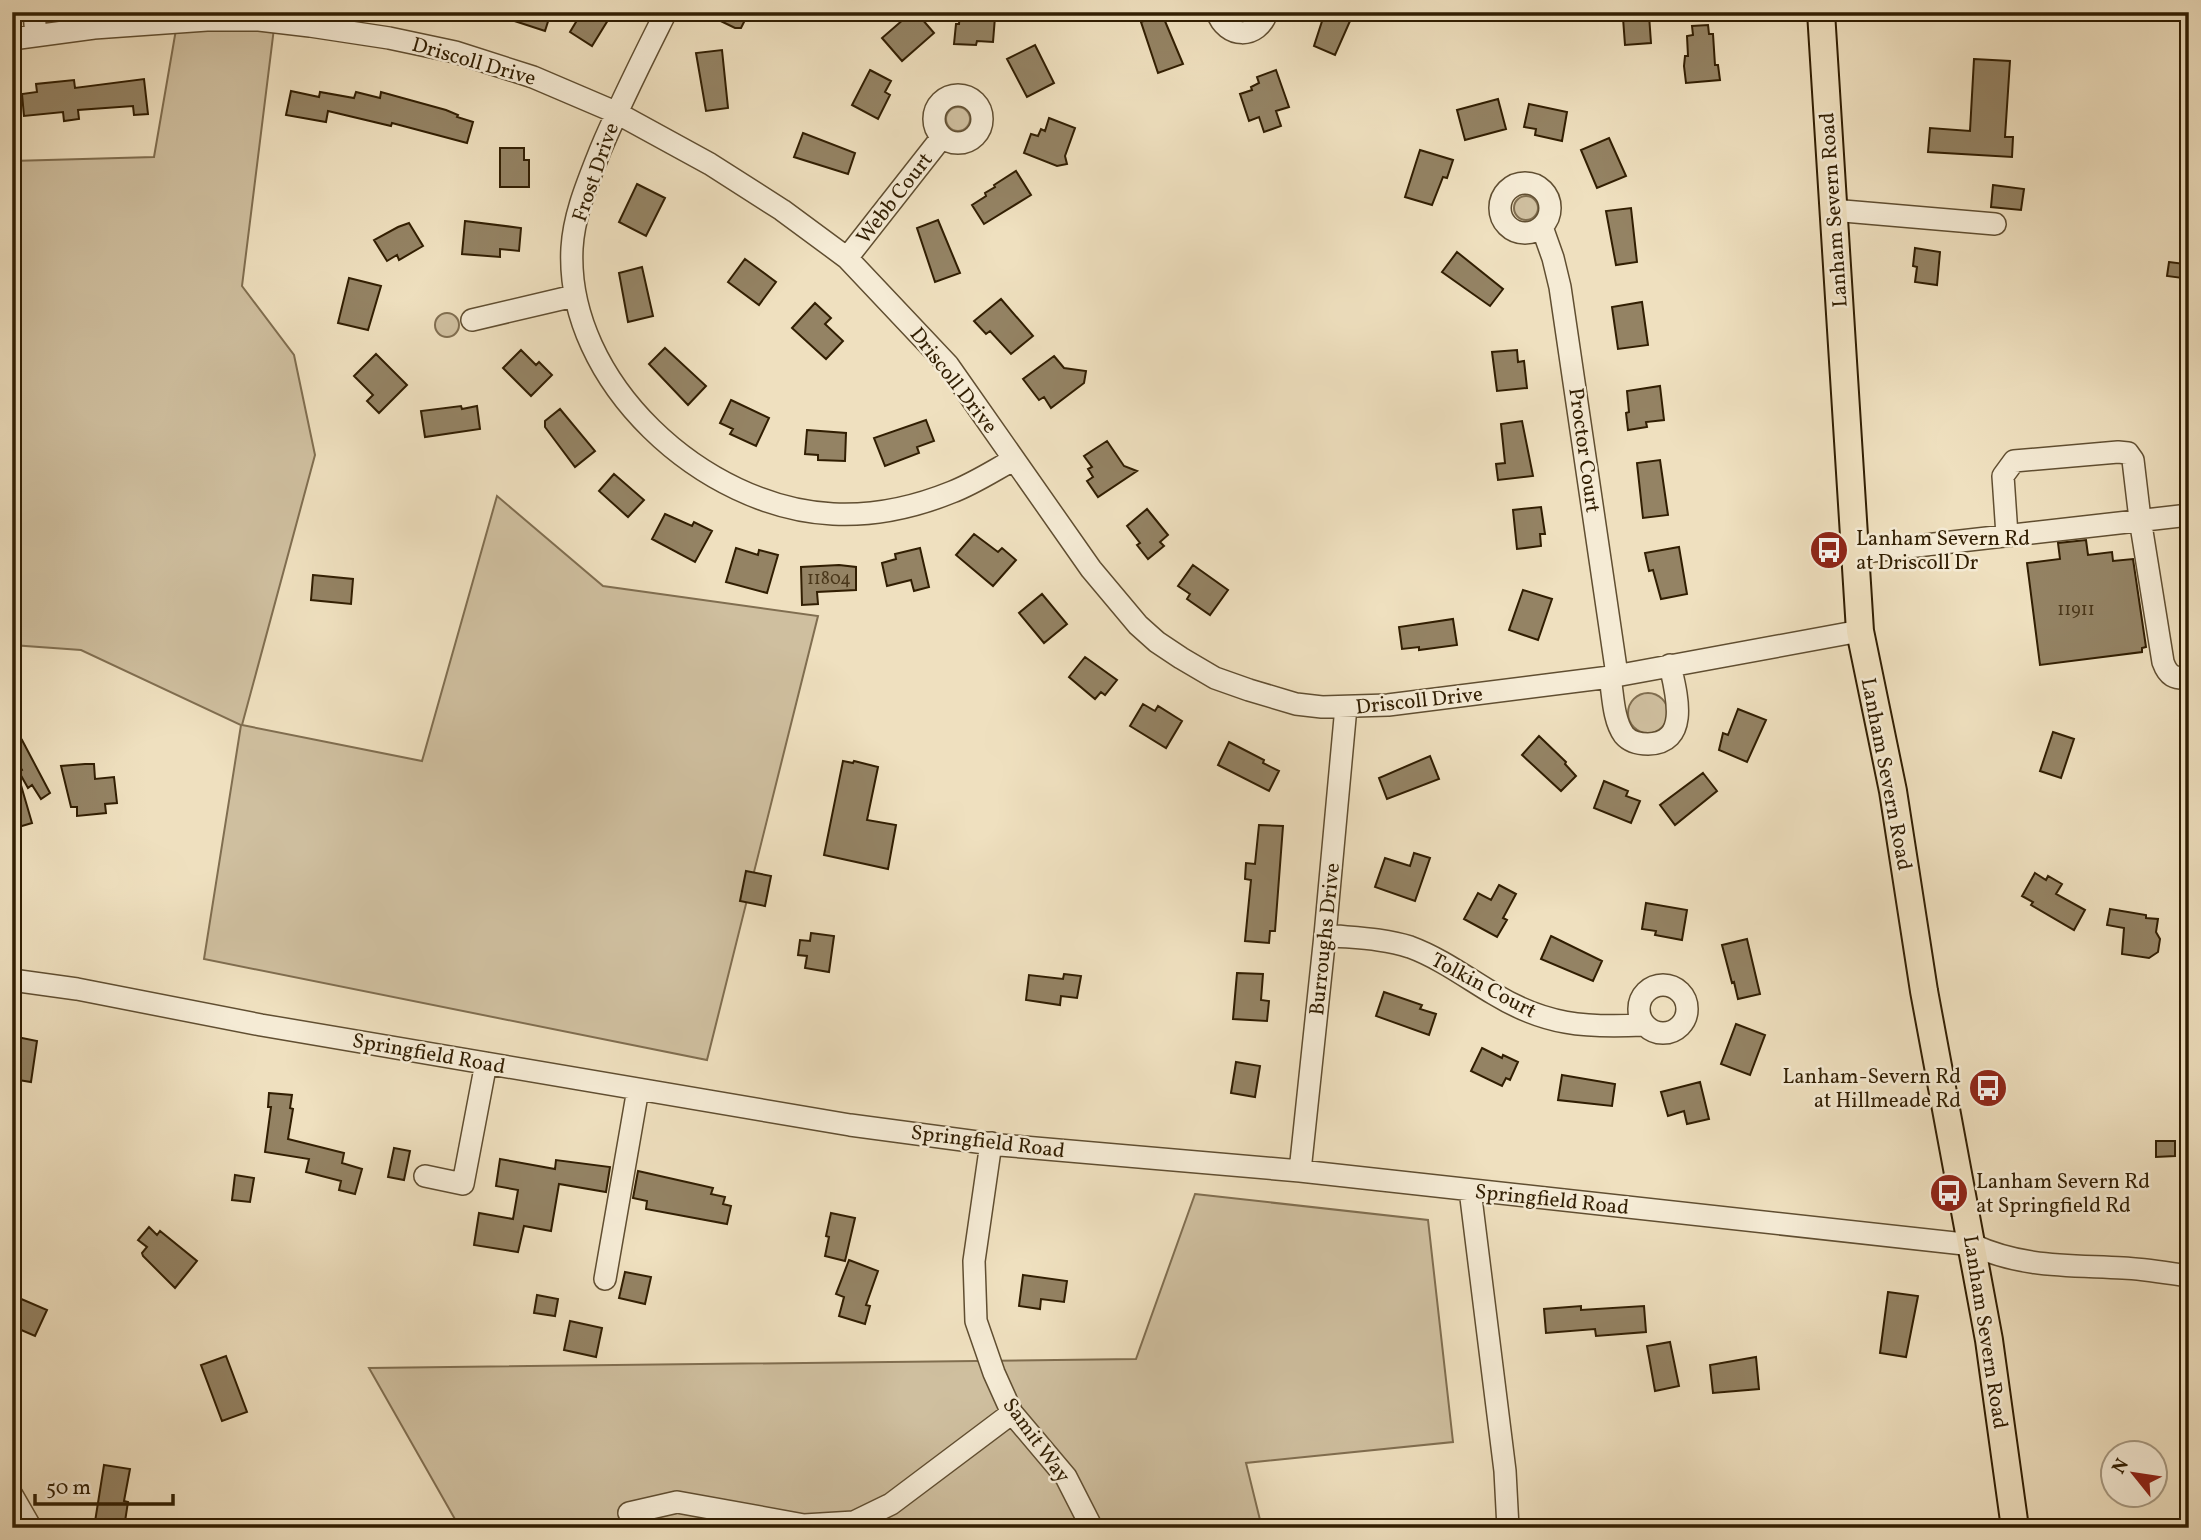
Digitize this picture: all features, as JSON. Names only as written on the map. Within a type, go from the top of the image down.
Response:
[{"type":"main road","name":"Lanham Severn Road","points":[[1821,12],[1860,631],[1893,791],[1924,991],[1973,1245],[2015,1528]]},
{"type":"street","points":[[34,12],[36,36]]},
{"type":"street","name":"Frost Drive","points":[[666,12],[615,112],[577,214],[572,246],[575,296],[599,358],[614,385],[635,412],[680,456],[742,492],[773,504],[809,512],[864,513],[920,503],[955,492],[1013,460]]},
{"type":"street","points":[[1217,12],[1225,27],[1240,33],[1256,29],[1267,12]]},
{"type":"street","name":"Driscoll Drive","points":[[12,39],[94,28],[207,20],[259,20],[310,26],[388,38],[466,55],[533,77],[615,112],[710,164],[782,210],[847,258],[948,365],[1013,460],[1116,601],[1157,642],[1215,677],[1249,690],[1296,704],[1346,707],[1454,698],[1613,676],[1860,631]]},
{"type":"street","name":"Webb Court","points":[[847,258],[942,137]]},
{"type":"street","points":[[1832,210],[1996,224]]},
{"type":"street","name":"Proctor Court","points":[[1542,227],[1560,287],[1613,676]]},
{"type":"street","points":[[472,320],[575,296]]},
{"type":"street","points":[[2007,535],[2003,476],[2014,461],[2128,453],[2133,460],[2163,662],[2166,672],[2176,679],[2189,678]]},
{"type":"street","points":[[1855,553],[2189,515]]},
{"type":"street","points":[[1613,676],[1618,718],[1625,735],[1632,741],[1654,744],[1672,734],[1678,720],[1670,666]]},
{"type":"street","name":"Burroughs Drive","points":[[1300,1171],[1346,707]]},
{"type":"street","name":"Tolkin Court","points":[[1325,935],[1391,942],[1412,948],[1448,965],[1529,1012],[1556,1021],[1585,1026],[1643,1025]]},
{"type":"street","name":"Springfield Road","points":[[12,981],[77,989],[261,1024],[850,1125],[991,1143],[1300,1171],[1973,1245],[1991,1254],[2034,1264],[2127,1268],[2189,1276]]},
{"type":"street","points":[[425,1176],[463,1184],[486,1063]]},
{"type":"street","points":[[605,1279],[639,1089]]},
{"type":"street","name":"Samit Way","points":[[991,1143],[974,1261],[976,1321],[993,1374],[1012,1413],[1066,1477],[1092,1528]]},
{"type":"street","points":[[1470,1190],[1505,1471],[1508,1528]]},
{"type":"street","points":[[629,1513],[677,1502],[804,1525],[854,1522],[891,1504],[1012,1413]]},
{"type":"street","points":[[12,1494],[31,1528]]},
{"type":"shaded area","points":[[179,12],[276,12],[242,286],[294,355],[315,455],[242,725],[422,761],[497,496],[603,586],[818,616],[707,1060],[204,959],[241,725],[81,650],[12,645],[12,161],[154,157]]},
{"type":"shaded area","points":[[958,107],[967,110],[970,119],[967,128],[958,131],[949,128],[946,119],[949,110]]},
{"type":"shaded area","points":[[1526,196],[1535,199],[1538,208],[1535,217],[1526,220],[1517,217],[1514,208],[1517,199]]},
{"type":"shaded area","points":[[447,313],[456,316],[459,325],[456,334],[447,337],[438,334],[435,325],[438,316]]},
{"type":"shaded area","points":[[1648,693],[1662,699],[1668,713],[1662,727],[1648,733],[1634,727],[1628,713],[1634,699]]},
{"type":"shaded area","points":[[1195,1194],[1428,1220],[1453,1442],[1246,1463],[1262,1528],[460,1528],[369,1368],[1136,1359]]},
{"type":"building","points":[[496,12],[551,12],[545,31],[496,15]]},
{"type":"building","points":[[582,12],[613,12],[592,46],[570,32]]},
{"type":"building","points":[[702,12],[749,12],[741,28],[735,28]]},
{"type":"building","points":[[912,12],[916,12],[934,33],[902,61],[882,38]]},
{"type":"building","points":[[960,12],[980,12],[980,16],[995,17],[993,42],[977,41],[976,45],[954,44]]},
{"type":"building","points":[[1325,12],[1354,12],[1335,55],[1314,46]]},
{"type":"building","points":[[1162,14],[1183,64],[1158,73],[1141,22]]},
{"type":"building","points":[[1649,15],[1651,43],[1625,45],[1623,18]]},
{"type":"building","points":[[1708,25],[1709,34],[1713,34],[1715,65],[1718,65],[1720,80],[1686,83],[1684,66],[1685,56],[1688,56],[1687,36],[1693,35],[1692,26]]},
{"type":"building","points":[[1035,45],[1054,83],[1027,97],[1007,59]]},
{"type":"building","points":[[722,50],[728,108],[706,111],[696,53]]},
{"type":"building","points":[[1974,59],[2010,61],[2005,137],[2013,137],[2012,157],[1928,152],[1930,128],[1970,131]]},
{"type":"building","points":[[870,70],[891,81],[885,92],[890,95],[878,119],[852,105]]},
{"type":"building","points":[[1276,70],[1289,107],[1276,111],[1281,126],[1264,132],[1259,117],[1249,121],[1240,94],[1252,90],[1251,87],[1259,83],[1257,77]]},
{"type":"building","points":[[144,79],[148,114],[134,115],[133,106],[78,110],[79,119],[64,121],[63,112],[24,116],[22,94],[37,92],[36,84],[74,80],[75,88]]},
{"type":"building","points":[[291,91],[319,97],[320,92],[354,98],[356,92],[380,98],[381,92],[446,110],[473,122],[467,143],[392,123],[391,126],[328,111],[326,122],[286,115]]},
{"type":"building","points":[[1498,99],[1506,129],[1465,140],[1457,110]]},
{"type":"building","points":[[1529,104],[1567,112],[1562,141],[1535,135],[1536,129],[1524,127]]},
{"type":"building","points":[[1049,118],[1075,128],[1065,156],[1067,164],[1057,166],[1024,153],[1031,134],[1038,136],[1041,129],[1045,131]]},
{"type":"building","points":[[803,133],[855,153],[848,174],[794,157]]},
{"type":"building","points":[[1609,138],[1626,176],[1597,188],[1581,150]]},
{"type":"building","points":[[500,148],[524,148],[524,160],[529,160],[529,187],[500,187]]},
{"type":"building","points":[[1420,150],[1453,160],[1447,178],[1443,177],[1432,205],[1405,197]]},
{"type":"building","points":[[1016,171],[1031,195],[984,224],[972,205],[986,196],[985,193],[995,187],[994,185]]},
{"type":"building","points":[[637,184],[665,198],[646,236],[619,222]]},
{"type":"building","points":[[1993,185],[2024,189],[2021,210],[1991,207]]},
{"type":"building","points":[[1631,208],[1637,262],[1616,265],[1606,211]]},
{"type":"building","points":[[938,220],[960,273],[935,282],[917,228]]},
{"type":"building","points":[[465,221],[521,228],[519,251],[500,249],[500,257],[462,254]]},
{"type":"building","points":[[409,223],[423,246],[399,260],[397,255],[387,261],[374,240]]},
{"type":"building","points":[[1915,248],[1940,252],[1937,285],[1915,282]]},
{"type":"building","points":[[1457,252],[1503,289],[1490,306],[1442,272]]},
{"type":"building","points":[[745,259],[776,282],[759,305],[728,282]]},
{"type":"building","points":[[2169,262],[2185,264],[2182,278],[2167,276]]},
{"type":"building","points":[[642,267],[653,316],[628,322],[619,273]]},
{"type":"building","points":[[349,278],[381,286],[368,330],[338,323]]},
{"type":"building","points":[[1001,299],[1033,336],[1011,354],[990,331],[986,334],[974,321]]},
{"type":"building","points":[[1642,302],[1648,345],[1618,349],[1612,307]]},
{"type":"building","points":[[815,303],[831,318],[825,324],[843,341],[826,359],[792,328]]},
{"type":"building","points":[[665,348],[706,386],[688,405],[649,364]]},
{"type":"building","points":[[521,350],[536,365],[539,362],[552,375],[531,396],[503,368]]},
{"type":"building","points":[[1517,350],[1518,362],[1524,361],[1527,388],[1497,391],[1492,352]]},
{"type":"building","points":[[376,354],[407,385],[379,413],[367,401],[373,395],[354,376]]},
{"type":"building","points":[[1054,356],[1064,368],[1086,371],[1084,383],[1051,408],[1044,397],[1039,400],[1023,379]]},
{"type":"building","points":[[1660,386],[1664,420],[1646,422],[1647,427],[1628,430],[1627,391]]},
{"type":"building","points":[[731,400],[769,418],[756,446],[730,434],[733,429],[720,423]]},
{"type":"building","points":[[461,406],[462,409],[477,406],[480,429],[425,437],[421,411]]},
{"type":"building","points":[[560,409],[595,451],[575,467],[545,427],[545,421]]},
{"type":"building","points":[[926,420],[934,441],[917,447],[919,453],[885,466],[874,438]]},
{"type":"building","points":[[1522,421],[1533,476],[1498,480],[1496,464],[1505,463],[1501,424]]},
{"type":"building","points":[[807,430],[846,433],[845,461],[818,460],[818,455],[805,454]]},
{"type":"building","points":[[1107,441],[1124,466],[1137,471],[1098,497],[1087,481],[1093,477],[1088,469],[1092,467],[1084,456]]},
{"type":"building","points":[[1660,460],[1668,515],[1643,518],[1637,463]]},
{"type":"building","points":[[614,474],[644,500],[628,517],[599,491]]},
{"type":"building","points":[[1541,507],[1545,534],[1540,534],[1541,546],[1517,549],[1513,510]]},
{"type":"building","points":[[1147,509],[1168,535],[1160,542],[1164,546],[1148,559],[1127,526]]},
{"type":"building","points":[[665,514],[692,526],[694,522],[712,531],[695,562],[652,539]]},
{"type":"building","points":[[974,534],[998,552],[1002,548],[1016,560],[993,586],[956,555]]},
{"type":"building","points":[[2086,540],[2088,555],[2112,552],[2113,561],[2133,559],[2146,647],[2142,648],[2142,652],[2040,665],[2027,563],[2060,559],[2058,543]]},
{"type":"building","points":[[1679,547],[1687,594],[1661,599],[1653,570],[1649,571],[1645,553]]},
{"type":"building","points":[[736,548],[758,555],[759,550],[778,555],[767,593],[726,582]]},
{"type":"building","points":[[920,548],[929,587],[914,591],[911,580],[887,586],[882,563],[896,559],[895,554]]},
{"type":"building","points":[[1193,565],[1228,590],[1210,615],[1187,599],[1190,594],[1178,586]]},
{"type":"building","points":[[801,567],[856,567],[856,590],[817,592],[818,604],[802,605]]},
{"type":"building","points":[[313,575],[353,579],[351,604],[311,600]]},
{"type":"building","points":[[1523,590],[1552,599],[1538,640],[1509,630]]},
{"type":"building","points":[[1042,594],[1067,624],[1044,643],[1019,613]]},
{"type":"building","points":[[1453,619],[1457,645],[1419,650],[1419,647],[1402,649],[1399,627]]},
{"type":"building","points":[[1085,657],[1117,680],[1105,695],[1101,692],[1095,699],[1069,677]]},
{"type":"building","points":[[1143,704],[1155,711],[1158,706],[1182,721],[1166,748],[1130,726]]},
{"type":"building","points":[[1738,709],[1766,720],[1747,762],[1719,750],[1723,733],[1728,735]]},
{"type":"building","points":[[2053,732],[2074,739],[2061,778],[2040,771]]},
{"type":"building","points":[[1539,736],[1566,762],[1576,776],[1561,791],[1522,755]]},
{"type":"building","points":[[22,740],[50,793],[41,799],[32,785],[28,788],[19,772],[22,770],[12,754],[12,746]]},
{"type":"building","points":[[1229,742],[1279,771],[1269,791],[1218,765]]},
{"type":"building","points":[[1430,756],[1439,779],[1387,799],[1379,778]]},
{"type":"building","points":[[843,761],[878,767],[867,820],[896,825],[888,869],[824,855]]},
{"type":"building","points":[[94,764],[95,779],[114,777],[117,803],[105,804],[106,813],[77,816],[77,807],[71,807],[61,766]]},
{"type":"building","points":[[16,768],[32,823],[12,829],[12,769]]},
{"type":"building","points":[[1703,773],[1717,791],[1675,825],[1660,805]]},
{"type":"building","points":[[1604,781],[1628,791],[1626,796],[1640,801],[1631,823],[1594,808]]},
{"type":"building","points":[[1259,825],[1283,826],[1275,931],[1270,931],[1269,943],[1245,941],[1251,880],[1245,879],[1246,863],[1255,864]]},
{"type":"building","points":[[1414,853],[1430,858],[1415,901],[1375,887],[1385,858],[1410,866]]},
{"type":"building","points":[[746,871],[771,876],[765,906],[740,901]]},
{"type":"building","points":[[2035,873],[2046,880],[2048,876],[2062,884],[2056,894],[2085,910],[2074,930],[2031,905],[2033,902],[2022,896]]},
{"type":"building","points":[[1499,885],[1516,894],[1503,918],[1507,920],[1497,937],[1464,919],[1478,893],[1491,900]]},
{"type":"building","points":[[1646,903],[1687,910],[1682,940],[1655,935],[1656,931],[1642,929]]},
{"type":"building","points":[[2110,909],[2158,919],[2158,952],[2149,958],[2122,954],[2124,928],[2107,925]]},
{"type":"building","points":[[811,933],[834,936],[829,972],[805,968],[807,956],[798,955],[800,940],[810,941]]},
{"type":"building","points":[[1551,936],[1602,961],[1593,981],[1541,959]]},
{"type":"building","points":[[1747,939],[1760,994],[1738,999],[1722,945]]},
{"type":"building","points":[[1237,973],[1263,974],[1261,1000],[1269,1001],[1267,1021],[1233,1019]]},
{"type":"building","points":[[1064,974],[1081,976],[1077,998],[1061,996],[1060,1005],[1026,1000],[1029,975],[1063,979]]},
{"type":"building","points":[[1384,992],[1422,1005],[1420,1009],[1436,1014],[1429,1035],[1376,1016]]},
{"type":"building","points":[[1736,1024],[1765,1035],[1750,1075],[1721,1064]]},
{"type":"building","points":[[17,1037],[37,1041],[31,1082],[12,1079],[12,1039],[17,1040]]},
{"type":"building","points":[[1482,1048],[1518,1062],[1510,1080],[1506,1078],[1502,1086],[1471,1071]]},
{"type":"building","points":[[1236,1062],[1260,1066],[1255,1097],[1231,1093]]},
{"type":"building","points":[[1562,1075],[1615,1084],[1612,1106],[1558,1100]]},
{"type":"building","points":[[1700,1082],[1709,1119],[1687,1124],[1684,1111],[1668,1116],[1661,1092]]},
{"type":"building","points":[[269,1093],[292,1095],[290,1108],[293,1109],[288,1139],[344,1153],[342,1163],[362,1169],[355,1194],[339,1190],[341,1181],[306,1172],[309,1159],[265,1152],[271,1107],[268,1107]]},
{"type":"building","points":[[2156,1141],[2175,1141],[2175,1156],[2156,1157]]},
{"type":"building","points":[[394,1148],[410,1151],[404,1180],[388,1177]]},
{"type":"building","points":[[500,1159],[555,1169],[556,1160],[610,1167],[606,1192],[559,1184],[551,1231],[524,1226],[518,1252],[474,1245],[479,1213],[513,1219],[518,1190],[496,1186]]},
{"type":"building","points":[[638,1171],[713,1188],[711,1194],[725,1197],[723,1204],[731,1206],[727,1224],[646,1209],[647,1201],[633,1198]]},
{"type":"building","points":[[235,1175],[254,1178],[250,1202],[232,1200]]},
{"type":"building","points":[[831,1213],[855,1218],[845,1261],[825,1256]]},
{"type":"building","points":[[149,1227],[157,1235],[160,1231],[197,1261],[175,1288],[143,1256],[142,1253],[147,1247],[138,1240]]},
{"type":"building","points":[[849,1260],[878,1271],[866,1305],[870,1306],[865,1324],[839,1316],[844,1297],[836,1294]]},
{"type":"building","points":[[625,1272],[651,1277],[645,1304],[619,1298]]},
{"type":"building","points":[[1023,1275],[1067,1281],[1064,1302],[1041,1299],[1040,1309],[1019,1306]]},
{"type":"building","points":[[1888,1292],[1918,1296],[1906,1357],[1880,1353]]},
{"type":"building","points":[[12,1295],[47,1310],[35,1336],[12,1326]]},
{"type":"building","points":[[537,1295],[558,1299],[555,1316],[534,1313]]},
{"type":"building","points":[[1581,1306],[1581,1310],[1644,1306],[1646,1332],[1596,1336],[1595,1329],[1546,1333],[1544,1309]]},
{"type":"building","points":[[570,1321],[602,1328],[596,1357],[564,1350]]},
{"type":"building","points":[[1670,1342],[1679,1386],[1655,1391],[1647,1346]]},
{"type":"building","points":[[226,1356],[247,1412],[222,1421],[201,1365]]},
{"type":"building","points":[[1756,1357],[1759,1389],[1713,1393],[1710,1365]]},
{"type":"building","points":[[104,1465],[130,1469],[124,1501],[128,1502],[124,1528],[94,1528]]},
{"type":"place","name":"Lanham Severn Rd at Driscoll Dr","points":[[1829,550]]},
{"type":"place","name":"Lanham-Severn Rd at Hillmeade Rd","points":[[1988,1088]]},
{"type":"place","name":"Lanham Severn Rd at Springfield Rd","points":[[1949,1193]]}]
